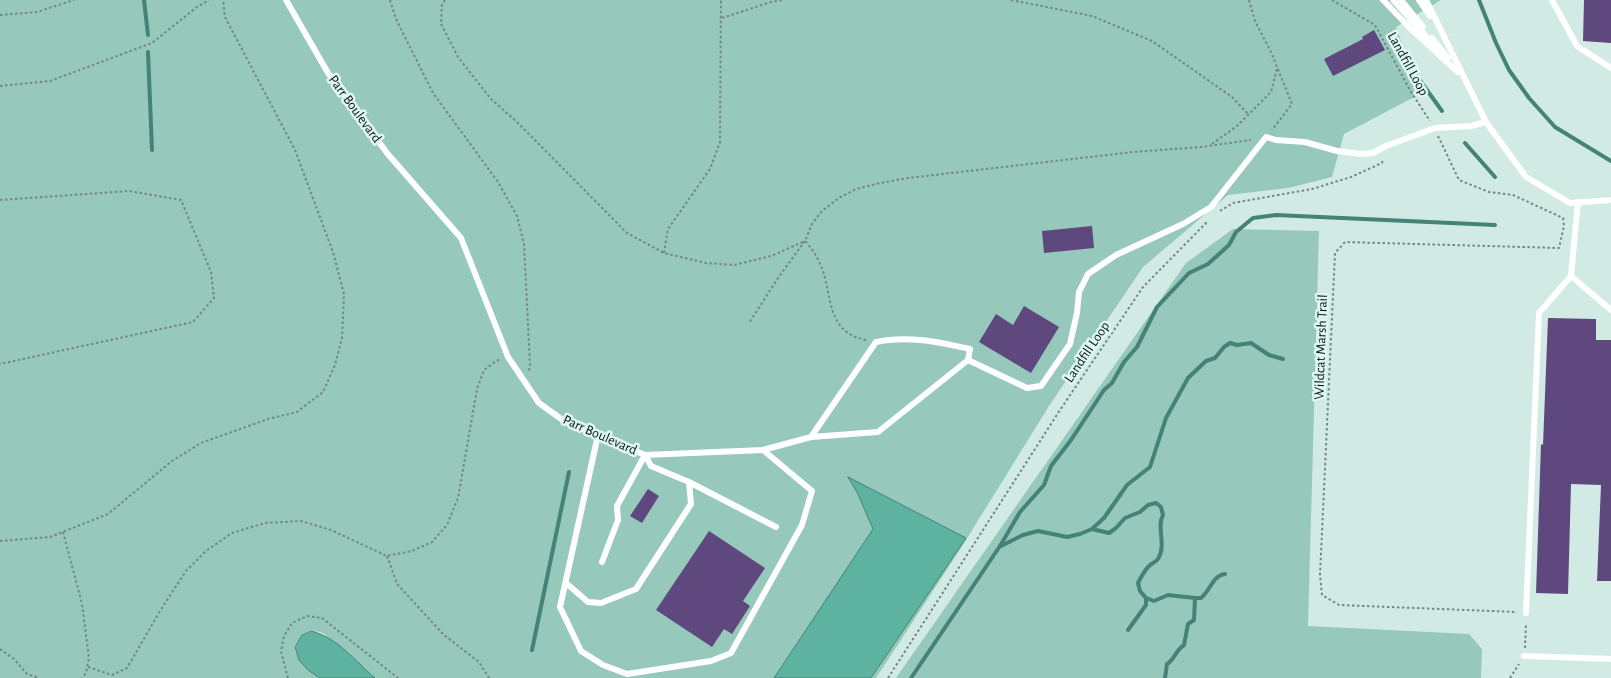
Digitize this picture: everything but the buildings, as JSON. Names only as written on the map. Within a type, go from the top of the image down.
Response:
[{"type":"lane","name":"Parr Boulevard","points":[[286,0],[328,73],[387,153],[461,238],[508,357],[539,402],[564,421],[645,455],[762,450],[811,437],[878,432],[968,360]]},
{"type":"lane","points":[[1383,0],[1411,29],[1461,74]]},
{"type":"lane","points":[[1393,0],[1461,74]]},
{"type":"lane","points":[[1402,0],[1461,74]]},
{"type":"lane","points":[[1419,0],[1429,14],[1486,122],[1526,176],[1570,203],[1611,200]]},
{"type":"lane","points":[[1426,0],[1461,74]]},
{"type":"lane","points":[[1552,0],[1577,46],[1611,68]]},
{"type":"lane","points":[[811,437],[876,342],[889,339],[936,341],[970,350],[968,360],[1027,388],[1041,386],[1070,344],[1077,313],[1079,292],[1088,274],[1116,254],[1182,224],[1211,207],[1266,137],[1276,140],[1305,142],[1337,151],[1361,154],[1373,153],[1386,146],[1435,128],[1471,126],[1486,122]]},
{"type":"lane","points":[[1526,612],[1538,313],[1571,276],[1578,202]]},
{"type":"lane","points":[[1571,276],[1611,310]]},
{"type":"lane","points":[[598,435],[560,607],[581,651],[603,665],[627,674],[711,660],[730,653],[802,526],[812,491],[762,450]]},
{"type":"lane","points":[[645,455],[651,466],[689,482],[776,527]]},
{"type":"lane","points":[[602,562],[618,520],[617,506],[645,455]]},
{"type":"lane","points":[[566,582],[588,602],[600,603],[636,589],[691,504],[689,482]]},
{"type":"lane","points":[[1524,656],[1611,659]]},
{"type":"path","points":[[0,15],[37,12],[74,0]]},
{"type":"path","points":[[0,86],[50,81],[152,43],[209,0]]},
{"type":"path","points":[[0,541],[50,537],[108,514],[172,461],[201,444],[268,419],[297,412],[323,392],[335,365],[342,338],[344,294],[333,252],[295,150],[225,17],[223,0]]},
{"type":"path","points":[[390,0],[396,19],[432,93],[498,182],[517,216],[524,244],[530,365],[527,386]]},
{"type":"path","points":[[445,0],[442,5],[441,24],[458,57],[492,99],[518,122],[627,233],[664,253],[706,263],[734,265],[771,256],[805,241]]},
{"type":"path","points":[[664,253],[668,229],[710,169],[720,142],[721,0]]},
{"type":"path","points":[[722,18],[782,0]]},
{"type":"path","points":[[1011,0],[1092,16],[1152,42],[1232,97],[1248,114]]},
{"type":"path","points":[[749,323],[805,241],[812,224],[822,211],[856,189],[908,178],[1210,146],[1266,137],[1292,104],[1255,21],[1249,0]]},
{"type":"path","name":"Landfill Loop","points":[[1332,0],[1375,26],[1411,92],[1435,128]]},
{"type":"path","points":[[1210,146],[1237,126],[1271,92],[1277,68]]},
{"type":"path","name":"Wildcat Marsh Trail","points":[[1435,128],[1460,180],[1488,192],[1513,195],[1563,218],[1564,226],[1559,248],[1345,242],[1335,253],[1320,575],[1322,595],[1339,605],[1526,612]]},
{"type":"path","points":[[1215,214],[1233,203],[1312,189],[1351,177],[1382,163],[1386,146]]},
{"type":"path","points":[[0,200],[129,191],[182,200],[211,272],[214,298],[193,322],[0,364]]},
{"type":"path","name":"Landfill Loop","points":[[888,678],[1055,418],[1143,287],[1208,220]]},
{"type":"path","points":[[805,241],[811,247],[822,270],[828,297],[838,324],[856,338],[876,342]]},
{"type":"path","points":[[88,668],[112,675],[128,668],[160,611],[186,571],[206,551],[232,533],[265,523],[301,521],[331,530],[387,556],[412,551],[432,542],[447,524],[458,498],[477,389],[484,370],[496,361],[508,357]]},
{"type":"path","points":[[63,532],[82,604],[90,658],[88,668],[82,678]]},
{"type":"path","points":[[387,556],[398,584],[444,635],[479,662],[489,678]]},
{"type":"path","points":[[1510,678],[1524,656],[1526,612]]},
{"type":"path","points":[[288,678],[281,651],[284,636],[292,623],[307,616],[322,618],[398,678]]},
{"type":"path","points":[[0,649],[14,659],[27,674],[40,678]]},
{"type":"shaded area","points":[[0,0],[1441,0],[1396,27],[1420,94],[1344,134],[1332,177],[1288,188],[1228,195],[1143,267],[1049,406],[961,548],[876,678],[375,678],[323,633],[310,630],[300,636],[294,647],[304,665],[318,678],[0,678]]},
{"type":"shaded area","points":[[1233,229],[1319,231],[1308,626],[1469,634],[1482,649],[1481,678],[896,678],[1186,263]]},
{"type":"shaded area","points":[[848,477],[966,538],[871,678],[774,678],[873,529],[857,492]]},
{"type":"shaded area","points":[[311,631],[329,638],[375,678],[319,678],[308,670],[299,660],[295,647],[301,636]]},
{"type":"waterway","points":[[144,0],[148,35]]},
{"type":"waterway","points":[[1479,0],[1509,70],[1529,98],[1555,127],[1611,161]]},
{"type":"waterway","points":[[1394,37],[1416,75],[1442,111]]},
{"type":"waterway","points":[[148,52],[152,150]]},
{"type":"waterway","points":[[1465,143],[1495,177]]},
{"type":"waterway","points":[[911,678],[1000,546],[1020,512],[1044,485],[1051,466],[1071,440],[1104,390],[1112,383],[1124,362],[1137,347],[1157,307],[1189,273],[1208,264],[1229,245],[1236,232],[1253,218],[1276,215],[1495,225]]},
{"type":"waterway","points":[[1001,546],[1023,535],[1038,531],[1067,537],[1092,529],[1104,518],[1127,485],[1150,467],[1166,418],[1188,378],[1206,361],[1215,358],[1230,343],[1237,345],[1251,343],[1269,355],[1283,359]]},
{"type":"waterway","points":[[532,650],[569,472]]},
{"type":"waterway","points":[[1092,529],[1109,533],[1125,518],[1140,512],[1148,505],[1156,503],[1161,507],[1163,515],[1161,520],[1161,554],[1141,576],[1138,583],[1140,591],[1146,598],[1154,601],[1168,595],[1195,598],[1194,620],[1188,624],[1184,645],[1167,664],[1165,678]]},
{"type":"waterway","points":[[1195,598],[1201,598],[1214,580],[1225,574]]},
{"type":"waterway","points":[[1128,630],[1146,605],[1146,598]]}]
